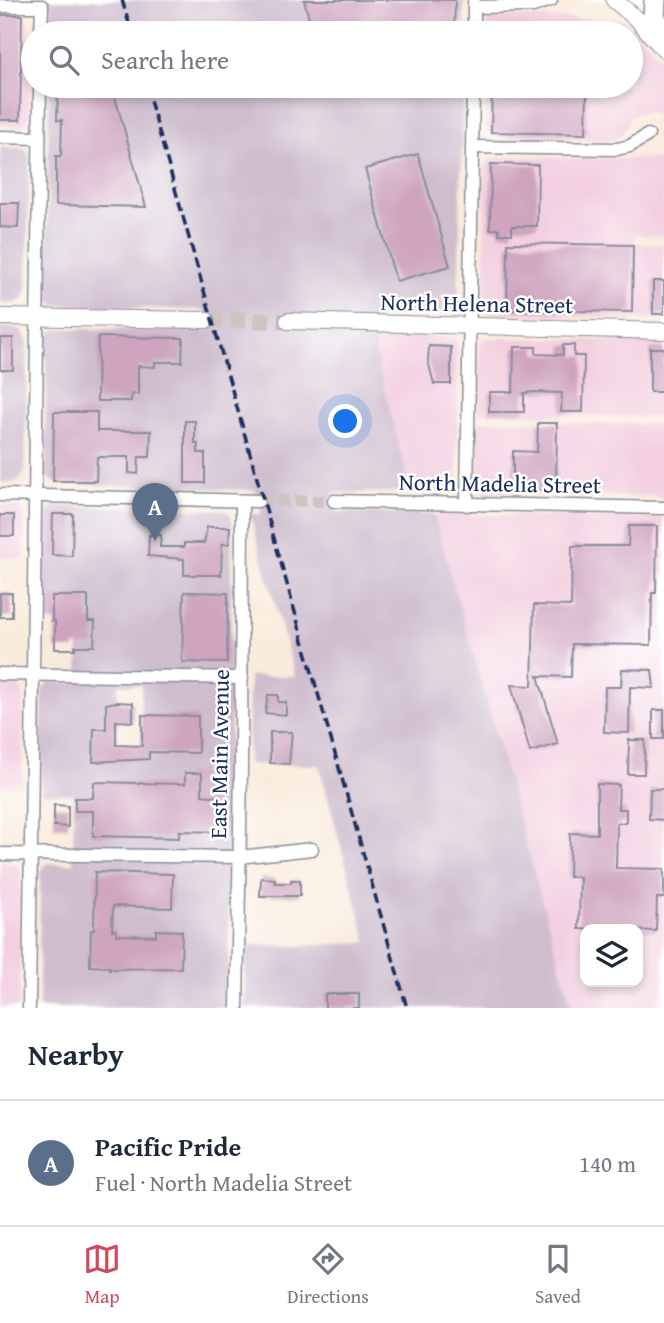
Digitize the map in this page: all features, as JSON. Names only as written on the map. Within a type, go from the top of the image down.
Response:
[{"type":"main road","points":[[655,0],[653,10],[660,28]]},
{"type":"street","points":[[475,21],[477,3],[533,6],[551,0]]},
{"type":"street","points":[[614,0],[639,21]]},
{"type":"street","points":[[629,0],[660,28]]},
{"type":"street","points":[[0,6],[41,6],[41,21]]},
{"type":"street","points":[[643,26],[664,50]]},
{"type":"street","points":[[29,1008],[40,98]]},
{"type":"street","points":[[467,505],[473,98]]},
{"type":"street","points":[[472,147],[617,149],[630,146],[648,135]]},
{"type":"street","points":[[0,137],[38,138]]},
{"type":"street","points":[[0,317],[206,320]]},
{"type":"street","name":"North Helena Street","points":[[288,321],[664,331]]},
{"type":"street","points":[[0,495],[258,501]]},
{"type":"street","name":"East Main Avenue","points":[[237,1008],[242,500]]},
{"type":"street","name":"North Madelia Street","points":[[334,501],[664,508]]},
{"type":"street","points":[[0,674],[242,678]]},
{"type":"street","points":[[0,854],[239,857],[312,849]]},
{"type":"shaded area","points":[[0,0],[464,0],[464,21],[51,21],[50,5]]},
{"type":"shaded area","points":[[0,12],[22,13],[28,21],[21,21],[21,98],[29,98],[29,117],[21,126],[0,125]]},
{"type":"shaded area","points":[[487,16],[624,21],[487,21]]},
{"type":"shaded area","points":[[643,39],[664,62],[664,119],[650,111],[638,113],[631,117],[622,134],[614,140],[499,138],[491,135],[485,126],[486,98],[643,98]]},
{"type":"shaded area","points":[[49,98],[463,98],[458,309],[453,313],[380,313],[374,333],[376,356],[411,492],[332,493],[338,512],[434,514],[572,1008],[245,1008],[246,945],[301,946],[367,942],[319,765],[248,764],[249,676],[295,676],[250,514],[262,514],[255,490],[57,484],[46,476],[46,341],[51,332],[59,329],[210,330],[204,310],[55,305],[47,298]]},
{"type":"shaded area","points":[[0,147],[21,148],[26,150],[29,156],[27,290],[23,299],[16,303],[0,303]]},
{"type":"shaded area","points":[[498,157],[664,159],[664,236],[635,235],[635,243],[664,244],[664,319],[485,311],[484,169],[489,160]]},
{"type":"shaded area","points":[[0,327],[20,329],[27,341],[25,471],[21,479],[14,483],[0,482]]},
{"type":"shaded area","points":[[374,333],[450,337],[458,341],[457,482],[452,492],[411,492],[376,356]]},
{"type":"shaded area","points":[[487,338],[664,341],[664,417],[478,413],[480,346]]},
{"type":"shaded area","points":[[479,421],[664,425],[664,497],[484,493],[478,484]]},
{"type":"shaded area","points":[[0,505],[16,506],[24,515],[25,559],[0,558]]},
{"type":"shaded area","points":[[55,506],[224,510],[232,519],[228,1008],[39,1008],[40,872],[47,863],[73,864],[74,794],[41,793],[42,690],[49,682],[78,683],[79,622],[43,621],[44,517],[48,509]],"holes":[[[118,685],[141,685],[141,744],[117,743]]]},
{"type":"shaded area","points":[[434,514],[664,518],[664,989],[654,1008],[572,1008]]},
{"type":"shaded area","points":[[0,684],[15,684],[23,692],[22,786],[0,786]]},
{"type":"shaded area","points":[[0,862],[16,864],[21,871],[19,1008],[0,1008]]},
{"type":"building","points":[[304,0],[455,0],[454,21],[310,21]]},
{"type":"building","points":[[0,15],[22,15],[20,120],[0,120]]},
{"type":"building","points":[[58,98],[115,98],[146,207],[56,205],[56,156],[61,156],[62,120],[57,120]]},
{"type":"building","points":[[492,98],[587,98],[586,134],[491,132]]},
{"type":"building","points":[[418,154],[450,266],[396,281],[365,169]]},
{"type":"building","points":[[491,164],[538,165],[537,226],[512,226],[512,234],[499,234],[499,229],[490,229]]},
{"type":"building","points":[[0,203],[19,203],[18,228],[0,227]]},
{"type":"building","points":[[508,243],[633,245],[632,312],[507,310]]},
{"type":"building","points":[[653,281],[664,281],[664,314],[653,314]]},
{"type":"building","points":[[98,337],[183,338],[182,362],[155,362],[155,367],[138,366],[138,394],[132,394],[131,401],[97,401]]},
{"type":"building","points":[[0,338],[13,338],[13,370],[0,370]]},
{"type":"building","points":[[563,345],[574,345],[574,356],[584,356],[583,412],[561,412],[562,393],[535,392],[524,393],[524,412],[489,412],[489,392],[513,392],[514,347],[536,347],[536,354],[563,355]]},
{"type":"building","points":[[429,346],[451,347],[451,384],[434,384],[428,361]]},
{"type":"building","points":[[650,348],[664,348],[664,392],[650,392]]},
{"type":"building","points":[[54,412],[97,412],[97,431],[151,431],[150,457],[139,457],[138,474],[129,473],[129,457],[97,457],[96,481],[53,481]]},
{"type":"building","points":[[185,421],[195,421],[195,444],[198,444],[198,453],[205,453],[205,483],[185,483]]},
{"type":"building","points":[[538,423],[557,423],[556,491],[513,488],[513,451],[537,452]]},
{"type":"building","points":[[53,514],[73,514],[72,556],[52,555]]},
{"type":"building","points":[[0,515],[14,515],[14,536],[0,536]]},
{"type":"building","points":[[629,526],[657,526],[656,593],[652,593],[651,645],[572,644],[571,677],[538,676],[558,744],[530,752],[511,685],[532,686],[534,605],[571,606],[572,546],[628,546]]},
{"type":"building","points":[[207,527],[230,527],[229,544],[222,544],[221,575],[184,575],[184,559],[148,556],[149,535],[161,535],[160,547],[184,547],[184,543],[204,543]]},
{"type":"building","points":[[184,592],[228,593],[227,663],[182,662]]},
{"type":"building","points":[[0,593],[12,593],[12,617],[0,617]]},
{"type":"building","points":[[52,596],[88,596],[88,621],[95,621],[94,646],[55,649]]},
{"type":"building","points":[[622,669],[652,670],[654,688],[630,687],[629,733],[604,732],[605,687],[621,687]]},
{"type":"building","points":[[268,695],[278,695],[278,702],[286,702],[286,715],[265,713]]},
{"type":"building","points":[[133,703],[133,722],[116,721],[116,745],[142,746],[142,715],[198,716],[198,753],[149,752],[149,759],[93,762],[94,729],[106,729],[106,704]]},
{"type":"building","points":[[653,710],[664,710],[664,739],[653,739]]},
{"type":"building","points":[[270,732],[292,732],[289,764],[270,763]]},
{"type":"building","points":[[629,740],[645,740],[644,774],[628,774]]},
{"type":"building","points":[[185,773],[202,773],[202,795],[220,797],[220,832],[179,831],[179,838],[93,836],[93,811],[75,811],[75,798],[93,798],[94,782],[185,784]]},
{"type":"building","points":[[597,784],[619,785],[618,809],[626,809],[626,823],[617,823],[616,868],[664,869],[664,898],[657,898],[656,931],[643,931],[643,924],[580,924],[579,929],[580,877],[569,877],[570,833],[597,834]]},
{"type":"building","points":[[650,789],[664,789],[664,820],[649,819]]},
{"type":"building","points":[[54,805],[68,806],[68,827],[54,826]]},
{"type":"building","points":[[95,872],[173,874],[172,908],[113,906],[112,930],[116,930],[116,935],[156,936],[156,930],[182,931],[181,968],[109,969],[110,967],[90,966]]},
{"type":"building","points":[[261,878],[275,879],[275,883],[300,880],[300,896],[260,896]]},
{"type":"building","points":[[325,994],[359,994],[359,1008],[325,1008]]},
{"type":"tunnel","points":[[206,320],[288,321]]},
{"type":"tunnel","points":[[258,501],[334,501]]},
{"type":"railway","points":[[122,0],[128,21]]},
{"type":"railway","points":[[149,98],[407,1008]]},
{"type":"place","name":"Pacific Pride","points":[[155,541]]}]
